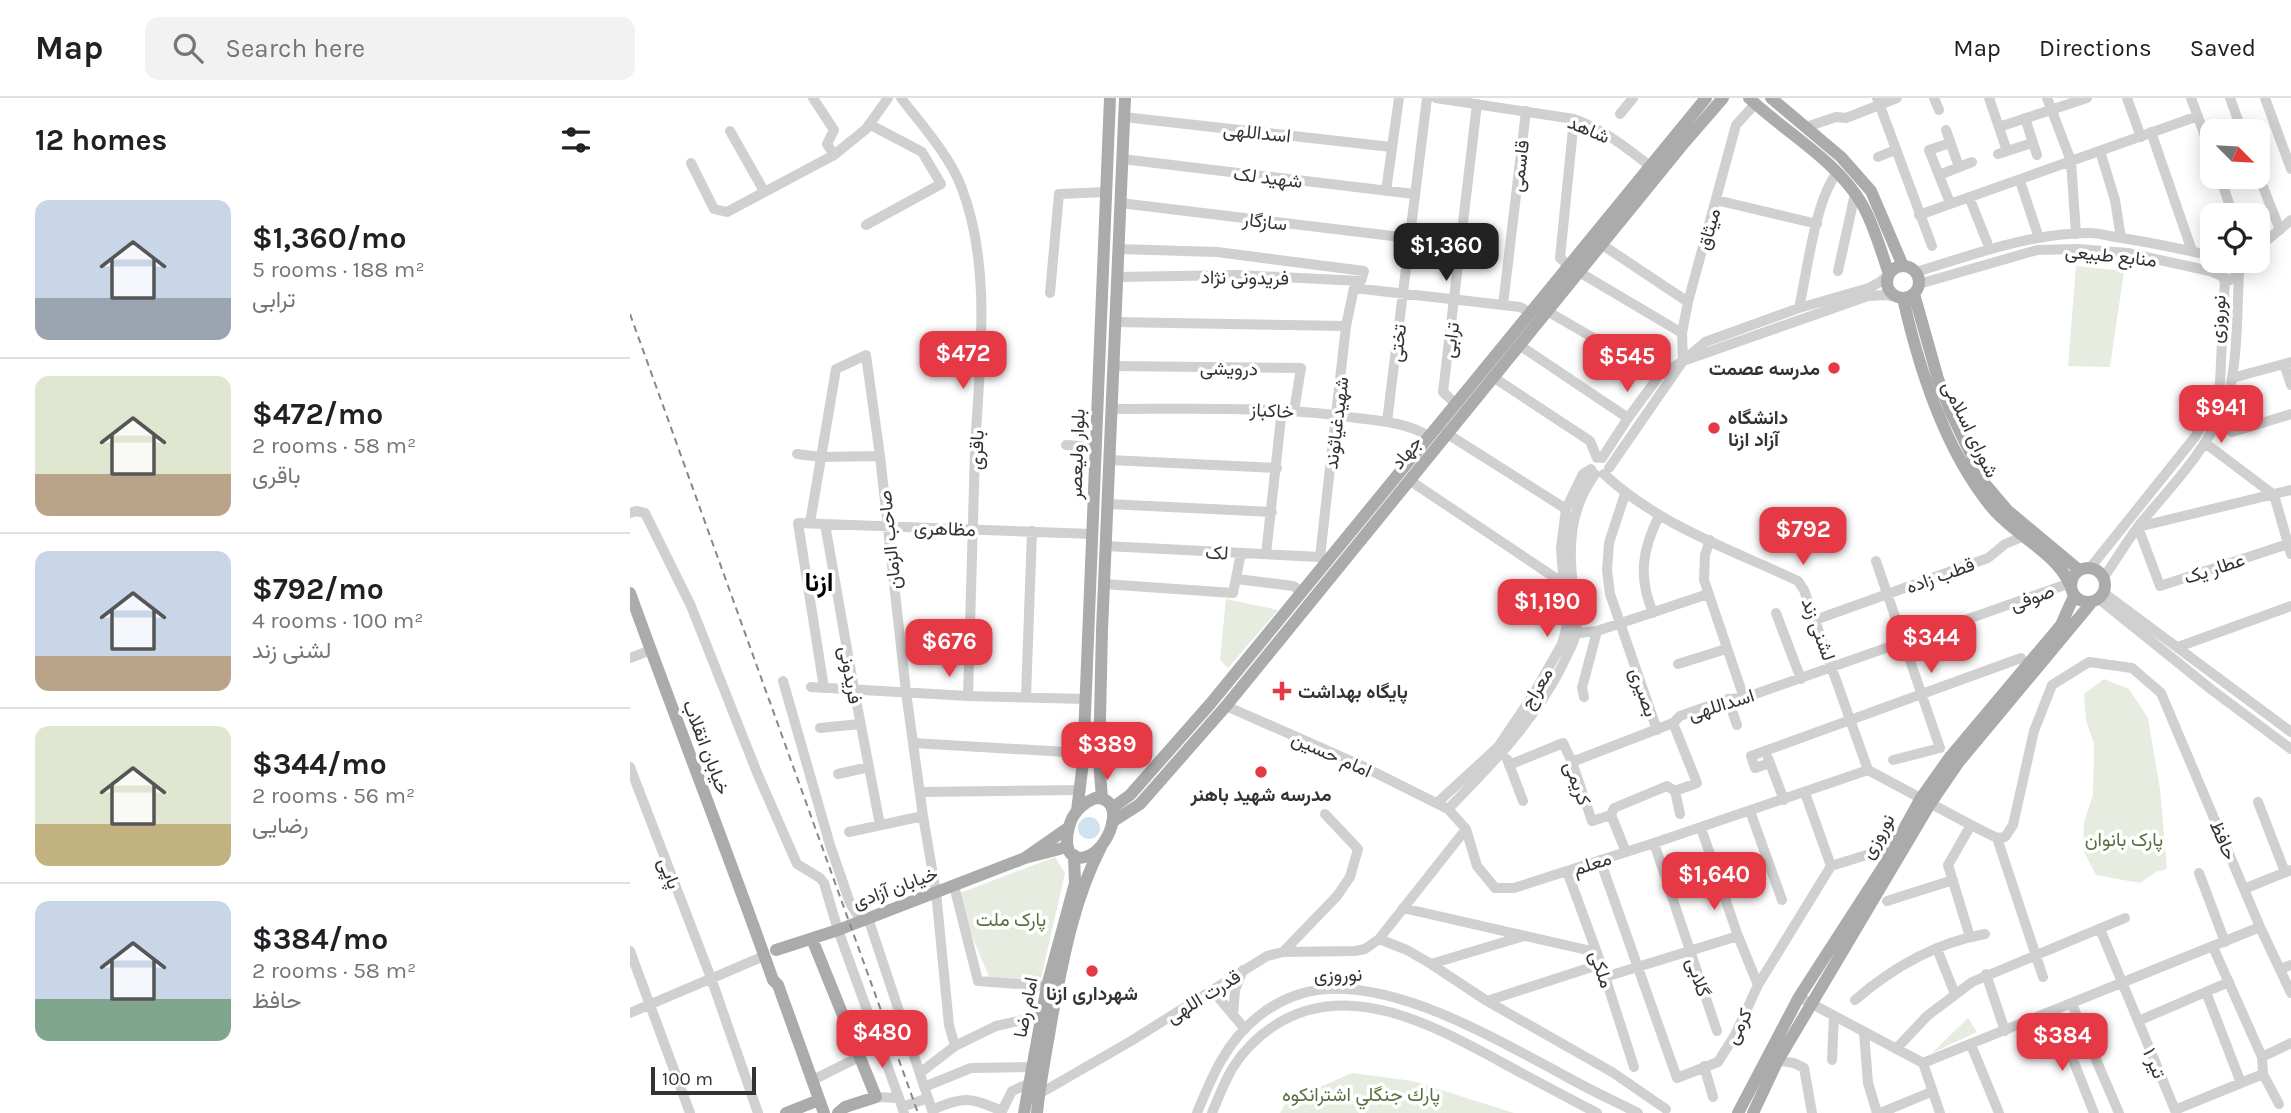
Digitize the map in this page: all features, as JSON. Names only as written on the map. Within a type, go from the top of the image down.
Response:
[{"type":"main road","name":"بلوار ولیعصر","points":[[1077,811],[1086,699],[1110,98]]},
{"type":"main road","name":"بلوار ولیعصر","points":[[1102,798],[1099,761],[1104,584],[1125,98]]},
{"type":"main road","name":"جهاد","points":[[1112,822],[1226,706],[1280,629],[1323,560],[1360,531],[1409,480],[1547,311],[1574,269],[1706,98]]},
{"type":"main road","name":"جهاد","points":[[1112,808],[1135,799],[1211,703],[1280,629],[1360,531],[1428,436],[1529,312],[1601,244],[1723,98]]},
{"type":"main road","points":[[1771,98],[1841,157],[1871,191],[1903,266]]},
{"type":"main road","points":[[1752,101],[1828,163],[1855,194],[1867,216],[1889,274],[1887,285],[1893,295],[1910,289],[1912,269],[1903,266],[1889,274]]},
{"type":"main road","name":"شورای اسلامی","points":[[1910,289],[1910,327],[1926,379],[1963,463],[1995,511],[2063,570],[2078,576]]},
{"type":"main road","name":"شورای اسلامی","points":[[1910,289],[1938,379],[1985,484],[2007,510],[2078,576]]},
{"type":"main road","points":[[1096,447],[1110,453]]},
{"type":"main road","points":[[2095,569],[2104,577],[2105,588],[2098,598],[2082,602],[2074,596],[2078,576],[2095,569]]},
{"type":"main road","name":"خیابان انقلاب","points":[[630,593],[750,913],[767,942],[770,953]]},
{"type":"main road","name":"نوروزی","points":[[1738,1113],[1950,757],[2061,625],[2074,596]]},
{"type":"main road","name":"نوروزی","points":[[1926,801],[2098,598]]},
{"type":"main road","points":[[1083,757],[1099,761]]},
{"type":"main road","points":[[1025,858],[1068,828],[1077,811],[1086,802],[1095,798],[1108,801],[1112,808],[1112,822],[1071,912]]},
{"type":"main road","points":[[1068,828],[1075,883],[1071,912]]},
{"type":"main road","points":[[1025,858],[1070,851],[1085,857],[1101,847]]},
{"type":"main road","name":"خیابان آزادی","points":[[770,953],[838,930],[1025,858]]},
{"type":"main road","name":"امام رضا","points":[[1024,1113],[1047,986],[1071,912]]},
{"type":"main road","name":"امام رضا","points":[[1037,1113],[1071,912]]},
{"type":"main road","points":[[812,939],[876,1097],[845,1107],[838,1113]]},
{"type":"main road","points":[[770,953],[774,955],[778,985],[824,1113]]},
{"type":"main road","name":"نوروزی","points":[[1753,1113],[1772,1060]]},
{"type":"main road","points":[[795,1111],[820,1100]]},
{"type":"street","points":[[813,98],[834,130],[827,144],[834,156]]},
{"type":"street","name":"باقری","points":[[901,98],[939,148],[961,185],[976,242],[982,303],[968,696]]},
{"type":"street","points":[[1386,191],[1399,98]]},
{"type":"street","name":"تختی","points":[[1387,422],[1427,98]]},
{"type":"street","name":"شاهد","points":[[1436,98],[1477,104],[1499,102],[1526,111],[1574,119],[1615,138],[1651,167]]},
{"type":"street","points":[[1620,114],[1633,98]]},
{"type":"street","points":[[1806,127],[1836,117],[1846,118],[1878,102],[1897,98]]},
{"type":"street","points":[[1934,98],[1939,110]]},
{"type":"street","points":[[1989,98],[1999,127],[2002,152],[2032,143]]},
{"type":"street","points":[[2047,98],[2071,161],[2076,234]]},
{"type":"street","points":[[1999,127],[2087,98]]},
{"type":"street","points":[[2127,98],[2141,137]]},
{"type":"street","points":[[2191,98],[2200,119]]},
{"type":"street","points":[[2230,98],[2238,119]]},
{"type":"street","points":[[2265,98],[2291,169]]},
{"type":"street","points":[[691,163],[714,209],[727,212],[834,156],[869,124],[885,99]]},
{"type":"street","name":"میثاق","points":[[1683,361],[1682,334],[1688,302],[1736,125],[1752,101]]},
{"type":"street","points":[[1878,102],[1932,246]]},
{"type":"street","name":"ترابی","points":[[1455,403],[1443,392],[1477,104]]},
{"type":"street","name":"قاسمی","points":[[1503,304],[1526,111]]},
{"type":"street","points":[[1919,215],[2199,116]]},
{"type":"street","name":"اسداللهی","points":[[1124,117],[1391,147]]},
{"type":"street","points":[[2025,118],[2037,155]]},
{"type":"street","points":[[1574,119],[1560,258],[1682,334]]},
{"type":"street","points":[[866,226],[941,184],[922,152],[869,124]]},
{"type":"street","points":[[1946,130],[1959,167]]},
{"type":"street","points":[[730,131],[764,191]]},
{"type":"street","points":[[2151,132],[2192,251]]},
{"type":"street","points":[[1950,143],[1930,150],[1950,203]]},
{"type":"street","points":[[1878,157],[1895,150]]},
{"type":"street","points":[[2100,151],[2115,200],[2121,238]]},
{"type":"street","name":"شهید لک","points":[[1122,159],[1414,194]]},
{"type":"street","points":[[1939,174],[1972,162]]},
{"type":"street","points":[[1799,308],[1817,224],[1830,182],[1837,173]]},
{"type":"street","points":[[2020,180],[2039,239]]},
{"type":"street","points":[[2264,189],[2280,230]]},
{"type":"street","points":[[1050,293],[1059,194],[1106,192]]},
{"type":"street","points":[[1838,271],[1855,194]]},
{"type":"street","points":[[1969,197],[1987,242]]},
{"type":"street","points":[[1716,201],[1817,224]]},
{"type":"street","name":"سازگار","points":[[1120,203],[1409,238]]},
{"type":"street","points":[[2270,238],[2291,220]]},
{"type":"street","name":"منابع طبیعی","points":[[1910,289],[1989,250],[2076,234],[2093,233],[2200,253]]},
{"type":"street","points":[[1601,244],[1688,302]]},
{"type":"street","points":[[1118,249],[1238,254],[1237,275]]},
{"type":"street","name":"منابع طبیعی","points":[[1910,289],[2037,250],[2078,249],[2128,253],[2198,268],[2223,277]]},
{"type":"street","name":"فریدونی نژاد","points":[[1117,277],[1237,275],[1362,281],[1364,271],[1238,254]]},
{"type":"street","name":"نوروزی","points":[[2078,576],[2195,437],[2213,406],[2220,383],[2221,273]]},
{"type":"street","points":[[2223,277],[2235,278],[2237,273]]},
{"type":"street","name":"نوروزی","points":[[2104,577],[2138,527],[2186,471],[2225,406],[2232,378],[2239,273]]},
{"type":"street","points":[[1889,274],[1869,288],[1799,308],[1705,342],[1683,361],[1659,376],[1600,458],[1591,464],[1600,471],[1683,361],[1868,296],[1910,289]]},
{"type":"street","name":"شهید‌غیاثوند","points":[[1323,560],[1346,326],[1354,288],[1403,292]]},
{"type":"street","points":[[1403,292],[1503,304],[1520,307],[1529,312]]},
{"type":"street","points":[[1547,311],[1659,376]]},
{"type":"street","points":[[1115,322],[1346,326]]},
{"type":"street","points":[[1519,345],[1628,418]]},
{"type":"street","name":"صاحب الزمان","points":[[821,457],[836,369],[866,355],[906,692],[936,892],[949,1025],[955,1046]]},
{"type":"street","points":[[2232,378],[2288,363],[2291,385]]},
{"type":"street","name":"درویشی","points":[[1113,366],[1301,368],[1294,411]]},
{"type":"street","name":"لشنی زند","points":[[1493,377],[1590,441],[1600,458],[1608,464],[1600,471],[1625,494],[1659,516],[1798,581],[1804,590],[1852,718],[1868,770]]},
{"type":"street","name":"خاکباز","points":[[1112,409],[1282,409],[1387,422],[1420,431],[1428,436]]},
{"type":"street","points":[[1266,554],[1282,409]]},
{"type":"street","points":[[2232,432],[2291,414]]},
{"type":"street","points":[[1446,433],[1566,509]]},
{"type":"street","points":[[2205,443],[2274,495],[2289,549]]},
{"type":"street","points":[[1066,445],[1096,447]]},
{"type":"street","points":[[1110,453],[1277,468]]},
{"type":"street","points":[[797,454],[821,457],[880,456]]},
{"type":"street","points":[[810,523],[821,457]]},
{"type":"street","name":"معراج","points":[[1437,803],[1498,747],[1571,634],[1561,548],[1566,509],[1583,474],[1600,471]]},
{"type":"street","name":"معراج","points":[[1448,809],[1504,752],[1531,717],[1554,680],[1577,616],[1570,563],[1577,506],[1585,488],[1600,471]]},
{"type":"street","points":[[1409,480],[1563,583]]},
{"type":"street","points":[[2138,527],[2291,490]]},
{"type":"street","name":"بصیری","points":[[1625,494],[1609,543],[1606,570],[1610,594],[1657,730]]},
{"type":"street","points":[[1108,504],[1272,512]]},
{"type":"street","points":[[630,513],[645,513],[691,606],[758,775],[797,864],[824,883],[838,930],[901,1106]]},
{"type":"street","points":[[1653,613],[1645,593],[1643,569],[1651,532],[1659,516]]},
{"type":"street","name":"مظاهری","points":[[824,688],[797,523],[1092,534]]},
{"type":"street","name":"فریدونی","points":[[825,523],[880,825]]},
{"type":"street","name":"عطار یک","points":[[2138,527],[2160,586],[2289,549]]},
{"type":"street","points":[[1026,697],[1032,531]]},
{"type":"street","name":"قطب زاده","points":[[1815,620],[1988,558],[1997,549],[2022,537]]},
{"type":"street","points":[[1710,540],[1703,569],[1708,594],[1744,698]]},
{"type":"street","name":"لک","points":[[1106,546],[1266,554],[1323,560]]},
{"type":"street","points":[[1104,584],[1233,593],[1241,553]]},
{"type":"street","points":[[1876,561],[1940,748],[1893,760]]},
{"type":"street","name":"صوفی","points":[[1833,668],[2078,576]]},
{"type":"street","points":[[1237,579],[1293,586],[1302,592]]},
{"type":"street","points":[[1571,634],[1597,631],[1708,594]]},
{"type":"street","points":[[2098,598],[2178,648],[2291,732]]},
{"type":"street","points":[[2098,598],[2291,750],[2291,761]]},
{"type":"street","points":[[2178,648],[2291,606]]},
{"type":"street","points":[[1776,613],[1801,679]]},
{"type":"street","points":[[1584,697],[1582,688],[1597,631]]},
{"type":"street","points":[[1678,664],[1726,649]]},
{"type":"street","points":[[630,658],[651,650]]},
{"type":"street","points":[[1770,763],[1755,768],[1751,757],[2021,658]]},
{"type":"street","name":"حافظ","points":[[1997,838],[2005,837],[2013,825],[2034,731],[2052,685],[2090,662],[2132,668],[2161,693],[2260,927],[2291,993]]},
{"type":"street","name":"اسداللهی","points":[[1572,762],[1657,730],[1673,723],[1680,716],[1833,668]]},
{"type":"street","points":[[783,681],[830,845],[850,903],[864,919],[932,1111],[953,1101],[974,1099],[1002,1112],[1012,1091],[1030,1083]]},
{"type":"street","points":[[811,687],[968,696],[1086,699]]},
{"type":"street","points":[[1728,699],[1737,725]]},
{"type":"street","name":"امام حسین","points":[[1226,706],[1358,764],[1437,803]]},
{"type":"street","points":[[1673,723],[1697,783],[1675,791]]},
{"type":"street","points":[[820,728],[860,724]]},
{"type":"street","points":[[913,743],[1083,757]]},
{"type":"street","name":"کریمی","points":[[1509,765],[1563,743],[1592,821],[1611,815],[1626,852]]},
{"type":"street","points":[[1765,751],[1784,800]]},
{"type":"street","points":[[1504,752],[1523,801]]},
{"type":"street","name":"پاپی","points":[[630,767],[711,978],[758,1113]]},
{"type":"street","points":[[838,774],[869,767]]},
{"type":"street","points":[[1868,770],[1997,838],[2043,977]]},
{"type":"street","name":"معلم","points":[[1437,803],[1448,809],[1466,829],[1477,866],[1495,888],[1514,888],[1868,770]]},
{"type":"street","points":[[1611,815],[1614,808],[1667,786],[1675,791],[1680,814]]},
{"type":"street","points":[[920,792],[1080,790]]},
{"type":"street","points":[[1805,793],[1831,866],[1876,852]]},
{"type":"street","points":[[2244,889],[2288,871],[2258,802]]},
{"type":"street","points":[[1750,811],[1782,900]]},
{"type":"street","points":[[1283,952],[1337,896],[1350,877],[1358,849],[1325,814]]},
{"type":"street","points":[[849,832],[923,816]]},
{"type":"street","points":[[1970,937],[1948,865],[1971,825]]},
{"type":"street","points":[[1700,828],[1758,985]]},
{"type":"street","points":[[1466,829],[1379,939],[1407,950],[1431,964],[1487,1002],[1612,1072],[1666,1108]]},
{"type":"street","name":"گلابی","points":[[1654,843],[1717,1031]]},
{"type":"street","name":"کرمی","points":[[1600,860],[1677,1078],[1718,1062],[1735,1035],[1758,985],[1831,866]]},
{"type":"street","name":"ملکی","points":[[1567,871],[1597,952],[1634,1067]]},
{"type":"street","points":[[2199,873],[2225,942]]},
{"type":"street","points":[[1888,901],[1953,880]]},
{"type":"street","points":[[954,886],[978,981],[1047,986]]},
{"type":"street","points":[[1403,908],[1597,952]]},
{"type":"street","points":[[1896,1049],[1927,1016],[1972,982],[2125,918]]},
{"type":"street","points":[[1923,1063],[2260,927]]},
{"type":"street","name":"تیر ۱","points":[[2100,929],[2175,1110],[2263,1074]]},
{"type":"street","points":[[1855,1000],[1905,962],[1970,937],[1985,934]]},
{"type":"street","points":[[1431,964],[1524,936]]},
{"type":"street","points":[[1605,977],[1738,936]]},
{"type":"street","name":"قدرت اللهی","points":[[1039,1094],[1120,1048],[1267,956],[1283,952],[1355,951],[1365,949],[1379,939]]},
{"type":"street","points":[[2213,947],[2262,1057],[2263,1074],[2279,1104]]},
{"type":"street","points":[[1937,949],[1955,994]]},
{"type":"street","points":[[630,951],[690,1113]]},
{"type":"street","name":"خیابان آزادی","points":[[630,1013],[770,953]]},
{"type":"street","points":[[1487,1002],[1601,964]]},
{"type":"street","points":[[2280,970],[2291,965]]},
{"type":"street","points":[[1233,1015],[1235,990],[1243,970]]},
{"type":"street","points":[[1986,974],[2005,1031]]},
{"type":"street","points":[[2138,1021],[2229,982]]},
{"type":"street","name":"نوروزی","points":[[1197,1113],[1220,1060],[1245,1029],[1276,1004],[1310,992],[1329,989],[1375,993],[1429,1009],[1469,1026],[1638,1113]]},
{"type":"street","points":[[1212,990],[1245,1029]]},
{"type":"street","points":[[2206,992],[2241,1083]]},
{"type":"street","points":[[1805,1000],[1923,1063],[1940,1113]]},
{"type":"street","name":"نوروزی","points":[[1212,1113],[1233,1068],[1244,1052],[1269,1029],[1301,1012],[1330,1005],[1350,1004],[1388,1012],[1430,1026],[1597,1113]]},
{"type":"street","points":[[2072,1004],[2119,1113]]},
{"type":"street","points":[[920,1073],[955,1046],[996,1026],[1042,1016]]},
{"type":"street","points":[[1832,1060],[1834,1016]]},
{"type":"street","points":[[2058,1022],[2094,1113]]},
{"type":"street","points":[[1864,1032],[1868,1083],[1878,1113],[1931,1092]]},
{"type":"street","points":[[2262,1057],[2291,1043]]},
{"type":"street","points":[[1971,1045],[1999,1113]]},
{"type":"street","points":[[813,1080],[859,1057]]},
{"type":"street","points":[[1772,1060],[1794,1063],[1804,1068],[1812,1113]]},
{"type":"street","points":[[1704,1066],[1713,1097]]},
{"type":"street","points":[[924,1087],[971,1068],[1033,1067]]},
{"type":"street","points":[[876,1097],[901,1106],[928,1098]]},
{"type":"green space","points":[[2076,266],[2124,271],[2110,367],[2068,366]]},
{"type":"green space","points":[[1226,599],[1278,610],[1228,668],[1220,660]]},
{"type":"green space","name":"پارک بانوان","points":[[2104,679],[2129,689],[2148,718],[2160,789],[2167,869],[2156,872],[2140,883],[2096,875],[2083,850],[2084,822],[2093,795],[2094,744],[2086,720],[2084,694]]},
{"type":"green space","name":"پارک ملت","points":[[1055,857],[1065,873],[1040,983],[989,977],[955,895]]},
{"type":"green space","points":[[1968,1018],[1977,1032],[1932,1053]]},
{"type":"green space","name":"پارك جنگلي اشترانكوه","points":[[1352,1073],[1413,1081],[1514,1113],[1280,1113],[1286,1102]]},
{"type":"water","points":[[1089,817],[1097,820],[1100,828],[1097,836],[1089,839],[1081,836],[1078,828],[1081,820]]},
{"type":"railway","points":[[630,314],[918,1113]]},
{"type":"place","name":"مدرسه عصمت","points":[[1834,368]]},
{"type":"place","name":"دانشگاه آزاد ازنا","points":[[1714,428]]},
{"type":"place","name":"پایگاه بهداشت","points":[[1282,691]]},
{"type":"place","name":"مدرسه شهید باهنر","points":[[1261,772]]},
{"type":"place","name":"شهرداری ازنا","points":[[1092,971]]},
{"type":"district","name":"ازنا","points":[[819,582]]}]
